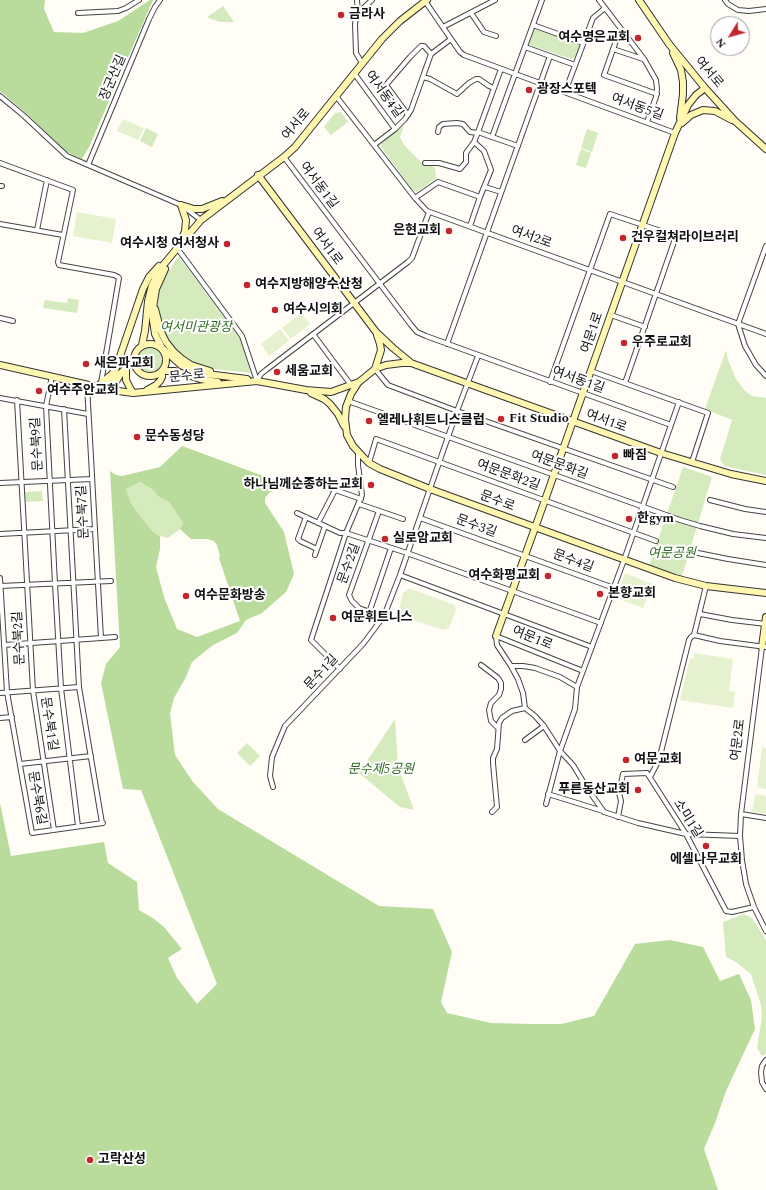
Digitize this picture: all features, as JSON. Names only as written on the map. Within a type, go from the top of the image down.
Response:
[{"type":"street","points":[[78,13],[118,11],[139,0]]},
{"type":"street","name":"장군산길","points":[[88,165],[149,19],[160,0]]},
{"type":"street","points":[[357,0],[358,13],[355,24],[356,49],[357,56],[362,63]]},
{"type":"street","points":[[358,13],[372,0]]},
{"type":"street","points":[[443,27],[495,0]]},
{"type":"street","points":[[492,137],[542,0]]},
{"type":"street","points":[[599,0],[644,59],[656,80],[657,94],[647,122]]},
{"type":"street","points":[[725,0],[728,4],[738,10],[749,11],[766,9]]},
{"type":"street","name":"여서동5길","points":[[426,1],[462,54],[675,133]]},
{"type":"street","name":"여서로","points":[[176,249],[202,220],[284,157],[300,141],[362,63],[392,29],[426,1]]},
{"type":"street","name":"여서로","points":[[640,1],[669,44],[705,88],[735,121],[766,148]]},
{"type":"street","points":[[565,92],[592,18],[605,8]]},
{"type":"street","points":[[471,13],[484,32],[496,36]]},
{"type":"street","points":[[533,25],[583,42]]},
{"type":"street","points":[[623,32],[617,38],[604,75],[657,94]]},
{"type":"street","points":[[431,54],[451,39]]},
{"type":"street","points":[[669,44],[681,70],[683,82],[679,125]]},
{"type":"street","name":"여서동4길","points":[[374,145],[402,123],[408,115],[411,110],[431,54],[424,46],[422,46],[410,57],[386,85],[408,115]]},
{"type":"street","points":[[525,47],[575,65]]},
{"type":"street","points":[[613,49],[644,59]]},
{"type":"street","points":[[447,344],[550,56]]},
{"type":"street","points":[[425,163],[441,163],[460,169],[466,163],[466,153],[474,142],[501,69]]},
{"type":"street","name":"여서동4길","points":[[354,73],[395,129]]},
{"type":"street","points":[[423,77],[430,79],[458,94],[469,83],[476,79],[479,79],[494,88]]},
{"type":"street","name":"여문1로","points":[[583,671],[496,636],[675,133],[688,105],[696,95],[705,88]]},
{"type":"street","points":[[0,96],[70,158],[181,205],[194,209],[202,208],[229,198]]},
{"type":"street","name":"여서2로","points":[[336,96],[415,198],[424,209],[429,212],[766,334]]},
{"type":"street","points":[[679,125],[691,115],[703,110],[715,111],[735,121]]},
{"type":"street","points":[[438,132],[439,127],[443,124],[457,123],[462,124],[471,132],[478,132],[518,146]]},
{"type":"street","points":[[470,226],[485,187],[490,168],[484,151],[474,142]]},
{"type":"street","name":"여서동1길","points":[[284,157],[417,332],[478,356],[671,425]]},
{"type":"street","points":[[0,163],[73,190],[63,235],[58,262],[59,265],[116,275],[119,278],[100,384]]},
{"type":"street","name":"여서1로","points":[[258,176],[376,332],[396,352],[411,363],[661,453],[731,474],[766,481]]},
{"type":"street","points":[[37,230],[47,180]]},
{"type":"street","points":[[415,198],[438,182],[480,197]]},
{"type":"street","points":[[485,187],[501,192]]},
{"type":"street","points":[[181,205],[202,220]]},
{"type":"street","points":[[142,392],[158,384],[162,377],[162,371],[165,367],[166,357],[155,334],[152,314],[154,299],[160,279],[185,230],[186,220],[181,205]]},
{"type":"street","points":[[257,381],[261,374],[266,370],[408,262],[412,258],[429,212]]},
{"type":"street","points":[[550,382],[610,214],[676,236],[625,383]]},
{"type":"street","points":[[0,224],[63,235]]},
{"type":"street","points":[[142,345],[148,301],[152,285],[160,269],[176,249]]},
{"type":"street","points":[[176,249],[242,336],[257,381]]},
{"type":"street","points":[[100,384],[112,374],[116,368],[143,289],[149,277],[176,249]]},
{"type":"street","points":[[766,249],[738,324],[745,346],[756,365],[766,376]]},
{"type":"street","points":[[154,299],[160,332],[174,352],[182,360],[191,365],[232,377]]},
{"type":"street","points":[[611,315],[645,327]]},
{"type":"street","points":[[0,318],[14,321]]},
{"type":"street","points":[[306,390],[331,392],[359,382],[375,369],[381,350],[376,332]]},
{"type":"street","points":[[313,334],[351,385]]},
{"type":"street","points":[[227,384],[200,379],[178,371],[162,371],[154,375],[144,374],[136,368],[134,359],[136,351],[142,345],[148,343],[153,344],[162,348],[181,365],[193,371],[257,381]]},
{"type":"street","points":[[468,384],[478,356]]},
{"type":"street","points":[[111,390],[126,366],[134,359]]},
{"type":"street","name":"여서1로","points":[[375,369],[395,363],[411,363]]},
{"type":"street","points":[[0,365],[84,384],[100,384],[108,382],[122,372]]},
{"type":"street","points":[[126,366],[126,380],[133,393]]},
{"type":"street","points":[[375,369],[388,385],[563,449],[673,487]]},
{"type":"street","points":[[591,371],[708,413],[692,462]]},
{"type":"street","points":[[46,406],[52,376]]},
{"type":"street","name":"문수로","points":[[84,384],[133,393],[257,381],[306,390]]},
{"type":"street","name":"문수로","points":[[359,382],[348,401],[345,413],[345,427],[347,435],[358,452],[368,463],[430,489],[675,578],[706,586],[766,593]]},
{"type":"street","name":"문수북7길","points":[[84,384],[88,414],[101,638]]},
{"type":"street","name":"문수1길","points":[[273,788],[270,776],[272,757],[285,726],[363,644],[384,616],[468,384]]},
{"type":"street","points":[[306,390],[330,404],[338,414],[345,427]]},
{"type":"street","name":"문수북9길","points":[[0,398],[88,414]]},
{"type":"street","name":"문수북9길","points":[[17,400],[24,533]]},
{"type":"street","name":"여문문화길","points":[[348,401],[700,526],[733,534],[766,538]]},
{"type":"street","points":[[546,804],[560,751],[574,709],[577,687],[634,533],[679,402]]},
{"type":"street","name":"문수북9길","points":[[46,406],[55,584]]},
{"type":"street","points":[[20,764],[91,756],[79,687],[64,409]]},
{"type":"street","name":"여문문화2길","points":[[368,463],[376,439],[656,541]]},
{"type":"street","name":"문수2길","points":[[340,668],[311,640],[346,533],[362,495],[358,465],[358,452]]},
{"type":"street","points":[[0,483],[92,479]]},
{"type":"street","points":[[324,486],[379,511],[403,520]]},
{"type":"street","points":[[318,523],[335,490]]},
{"type":"street","points":[[710,500],[745,509],[766,512]]},
{"type":"street","name":"문수2길","points":[[379,511],[349,597],[357,606],[366,611],[370,610],[391,548]]},
{"type":"street","name":"문수2길","points":[[297,513],[341,533],[346,533],[407,553]]},
{"type":"street","points":[[306,517],[298,539],[317,549]]},
{"type":"street","name":"문수3길","points":[[420,518],[525,556]]},
{"type":"street","points":[[315,555],[325,526]]},
{"type":"street","points":[[0,534],[95,529]]},
{"type":"street","name":"문수북2길","points":[[24,533],[33,690]]},
{"type":"street","points":[[693,552],[766,565]]},
{"type":"street","points":[[407,553],[601,623]]},
{"type":"street","name":"문수4길","points":[[525,556],[614,588]]},
{"type":"street","name":"여문1로","points":[[400,575],[592,647]]},
{"type":"street","name":"문수북6길","points":[[0,578],[7,692],[32,833],[103,823],[91,756]]},
{"type":"street","points":[[0,586],[111,581]]},
{"type":"street","points":[[55,584],[61,688]]},
{"type":"street","points":[[618,817],[621,801],[619,792],[623,774],[646,773],[650,777],[659,760],[689,640],[694,635],[706,586]]},
{"type":"street","name":"여문2로","points":[[700,614],[732,620],[766,621],[764,647],[741,814],[740,836],[744,874],[749,896],[766,931]]},
{"type":"street","points":[[694,635],[720,641],[764,647]]},
{"type":"street","points":[[496,636],[497,645],[511,666],[522,690],[525,708],[544,726],[560,751],[573,765],[604,812]]},
{"type":"street","points":[[4,645],[115,637]]},
{"type":"street","points":[[481,665],[498,678],[501,683],[499,695],[491,703],[488,710],[492,721],[498,728]]},
{"type":"street","points":[[511,666],[535,668],[577,687]]},
{"type":"street","points":[[0,669],[6,668]]},
{"type":"street","name":"문수북1길","points":[[0,693],[79,687]]},
{"type":"street","name":"문수북1길","points":[[61,688],[78,826]]},
{"type":"street","name":"문수북1길","points":[[33,690],[54,830]]},
{"type":"street","points":[[492,812],[497,807],[493,758],[496,749],[499,722],[513,711],[525,708]]},
{"type":"street","points":[[0,718],[12,717]]},
{"type":"street","points":[[525,740],[544,726]]},
{"type":"street","name":"소미1길","points":[[650,777],[686,834],[726,911],[732,912],[754,907]]},
{"type":"street","points":[[548,794],[638,823],[686,834],[740,836]]},
{"type":"street","points":[[741,814],[766,818]]},
{"type":"street","points":[[766,1060],[762,1066],[761,1072],[762,1082],[766,1089]]},
{"type":"green space","points":[[0,0],[45,0],[44,9],[54,32],[83,33],[118,21],[150,0],[153,0],[89,147],[82,159],[65,151],[26,113],[0,91]]},
{"type":"green space","points":[[223,6],[234,22],[220,22],[207,17]]},
{"type":"green space","points":[[536,28],[578,44],[580,47],[575,57],[571,59],[530,45],[528,40],[532,31]]},
{"type":"green space","points":[[341,112],[348,122],[331,135],[324,127],[335,113]]},
{"type":"green space","points":[[123,119],[144,128],[138,140],[117,131]]},
{"type":"green space","points":[[404,125],[400,137],[404,145],[423,164],[431,165],[435,168],[436,178],[417,192],[413,190],[381,147],[382,143]]},
{"type":"green space","points":[[146,128],[158,134],[152,147],[140,141]]},
{"type":"green space","points":[[587,129],[598,133],[592,152],[581,148]]},
{"type":"green space","points":[[581,149],[591,153],[586,168],[576,165]]},
{"type":"green space","points":[[77,212],[116,219],[112,243],[73,236]]},
{"type":"green space","name":"여서미관광장","points":[[179,257],[241,340],[251,373],[203,367],[183,356],[173,347],[159,321],[159,291],[163,280]]},
{"type":"green space","points":[[68,298],[79,300],[77,313],[43,308],[45,300],[67,303]]},
{"type":"green space","points":[[301,313],[310,324],[291,339],[282,328]]},
{"type":"green space","points":[[280,329],[289,341],[269,356],[261,344]]},
{"type":"green space","points":[[145,348],[155,348],[162,355],[162,365],[155,372],[145,372],[138,365],[138,355]]},
{"type":"green space","points":[[726,350],[728,360],[736,379],[745,391],[752,396],[766,398],[766,475],[724,466],[720,459],[732,420],[705,409]]},
{"type":"green space","points":[[182,446],[288,485],[288,488],[270,492],[265,498],[265,503],[284,532],[294,574],[286,592],[262,613],[246,620],[237,633],[213,645],[192,662],[186,677],[174,698],[170,713],[175,755],[193,782],[218,809],[379,906],[433,909],[452,952],[441,1002],[447,1013],[491,1023],[532,1024],[561,1024],[594,1016],[635,944],[670,940],[703,947],[720,981],[739,974],[751,1000],[755,1029],[726,1091],[704,1149],[718,1190],[0,1190],[0,803],[11,856],[104,842],[108,863],[137,882],[139,910],[164,927],[182,949],[168,958],[177,978],[197,1004],[217,984],[141,790],[123,789],[101,683],[106,664],[120,647],[110,471],[116,475],[122,476],[160,467]],"holes":[[[140,482],[152,489],[159,497],[169,502],[183,523],[180,529],[191,539],[207,539],[214,541],[217,545],[220,556],[219,558],[240,621],[197,637],[177,629],[164,597],[156,567],[160,549],[160,536],[154,533],[144,521],[131,503],[126,489]]]},
{"type":"green space","name":"여문공원","points":[[683,467],[712,477],[682,576],[649,566]]},
{"type":"green space","points":[[140,482],[152,489],[159,497],[169,502],[183,523],[180,529],[168,538],[154,533],[131,503],[126,489]]},
{"type":"green space","points":[[42,491],[43,501],[25,502],[25,492]]},
{"type":"green space","points":[[625,573],[652,584],[643,608],[616,598]]},
{"type":"green space","points":[[408,589],[455,605],[456,610],[449,628],[443,630],[401,616],[399,609],[403,593]]},
{"type":"green space","points":[[694,653],[733,659],[729,691],[735,692],[733,708],[680,700],[690,658],[694,659]]},
{"type":"green space","name":"문수제5공원","points":[[395,719],[398,767],[414,810],[400,807],[359,773]]},
{"type":"green space","points":[[247,743],[260,756],[250,766],[237,753]]},
{"type":"green space","points":[[762,747],[766,748],[766,789],[757,787]]},
{"type":"green space","points":[[755,794],[766,796],[766,814],[752,812]]},
{"type":"green space","points":[[744,914],[752,918],[766,940],[766,1054],[762,1056],[757,1048],[762,1017],[761,1005],[751,974],[736,962],[726,957],[723,922]]},
{"type":"place","name":"금라사","points":[[341,15]]},
{"type":"place","name":"여수명은교회","points":[[638,38]]},
{"type":"place","name":"광장스포텍","points":[[529,90]]},
{"type":"place","name":"은현교회","points":[[449,231]]},
{"type":"place","name":"건우컬쳐라이브러리","points":[[623,238]]},
{"type":"place","name":"여수시청 여서청사","points":[[227,244]]},
{"type":"place","name":"여수지방해양수산청","points":[[247,285]]},
{"type":"place","name":"여수시의회","points":[[275,310]]},
{"type":"place","name":"우주로교회","points":[[624,343]]},
{"type":"place","name":"새은파교회","points":[[86,364]]},
{"type":"place","name":"세움교회","points":[[277,372]]},
{"type":"place","name":"여수주안교회","points":[[39,391]]},
{"type":"place","name":"Fit Studio","points":[[501,419]]},
{"type":"place","name":"엘레나휘트니스클럽","points":[[369,421]]},
{"type":"place","name":"문수동성당","points":[[137,437]]},
{"type":"place","name":"빠짐","points":[[615,456]]},
{"type":"place","name":"하나님께순종하는교회","points":[[371,485]]},
{"type":"place","name":"한gym","points":[[629,519]]},
{"type":"place","name":"실로암교회","points":[[385,539]]},
{"type":"place","name":"여수화평교회","points":[[548,576]]},
{"type":"place","name":"본향교회","points":[[600,594]]},
{"type":"place","name":"여수문화방송","points":[[186,596]]},
{"type":"place","name":"여문휘트니스","points":[[333,618]]},
{"type":"place","name":"여문교회","points":[[626,760]]},
{"type":"place","name":"푸른동산교회","points":[[638,790]]},
{"type":"place","name":"에셀나무교회","points":[[706,846]]},
{"type":"place","name":"고락산성","points":[[90,1160]]}]
